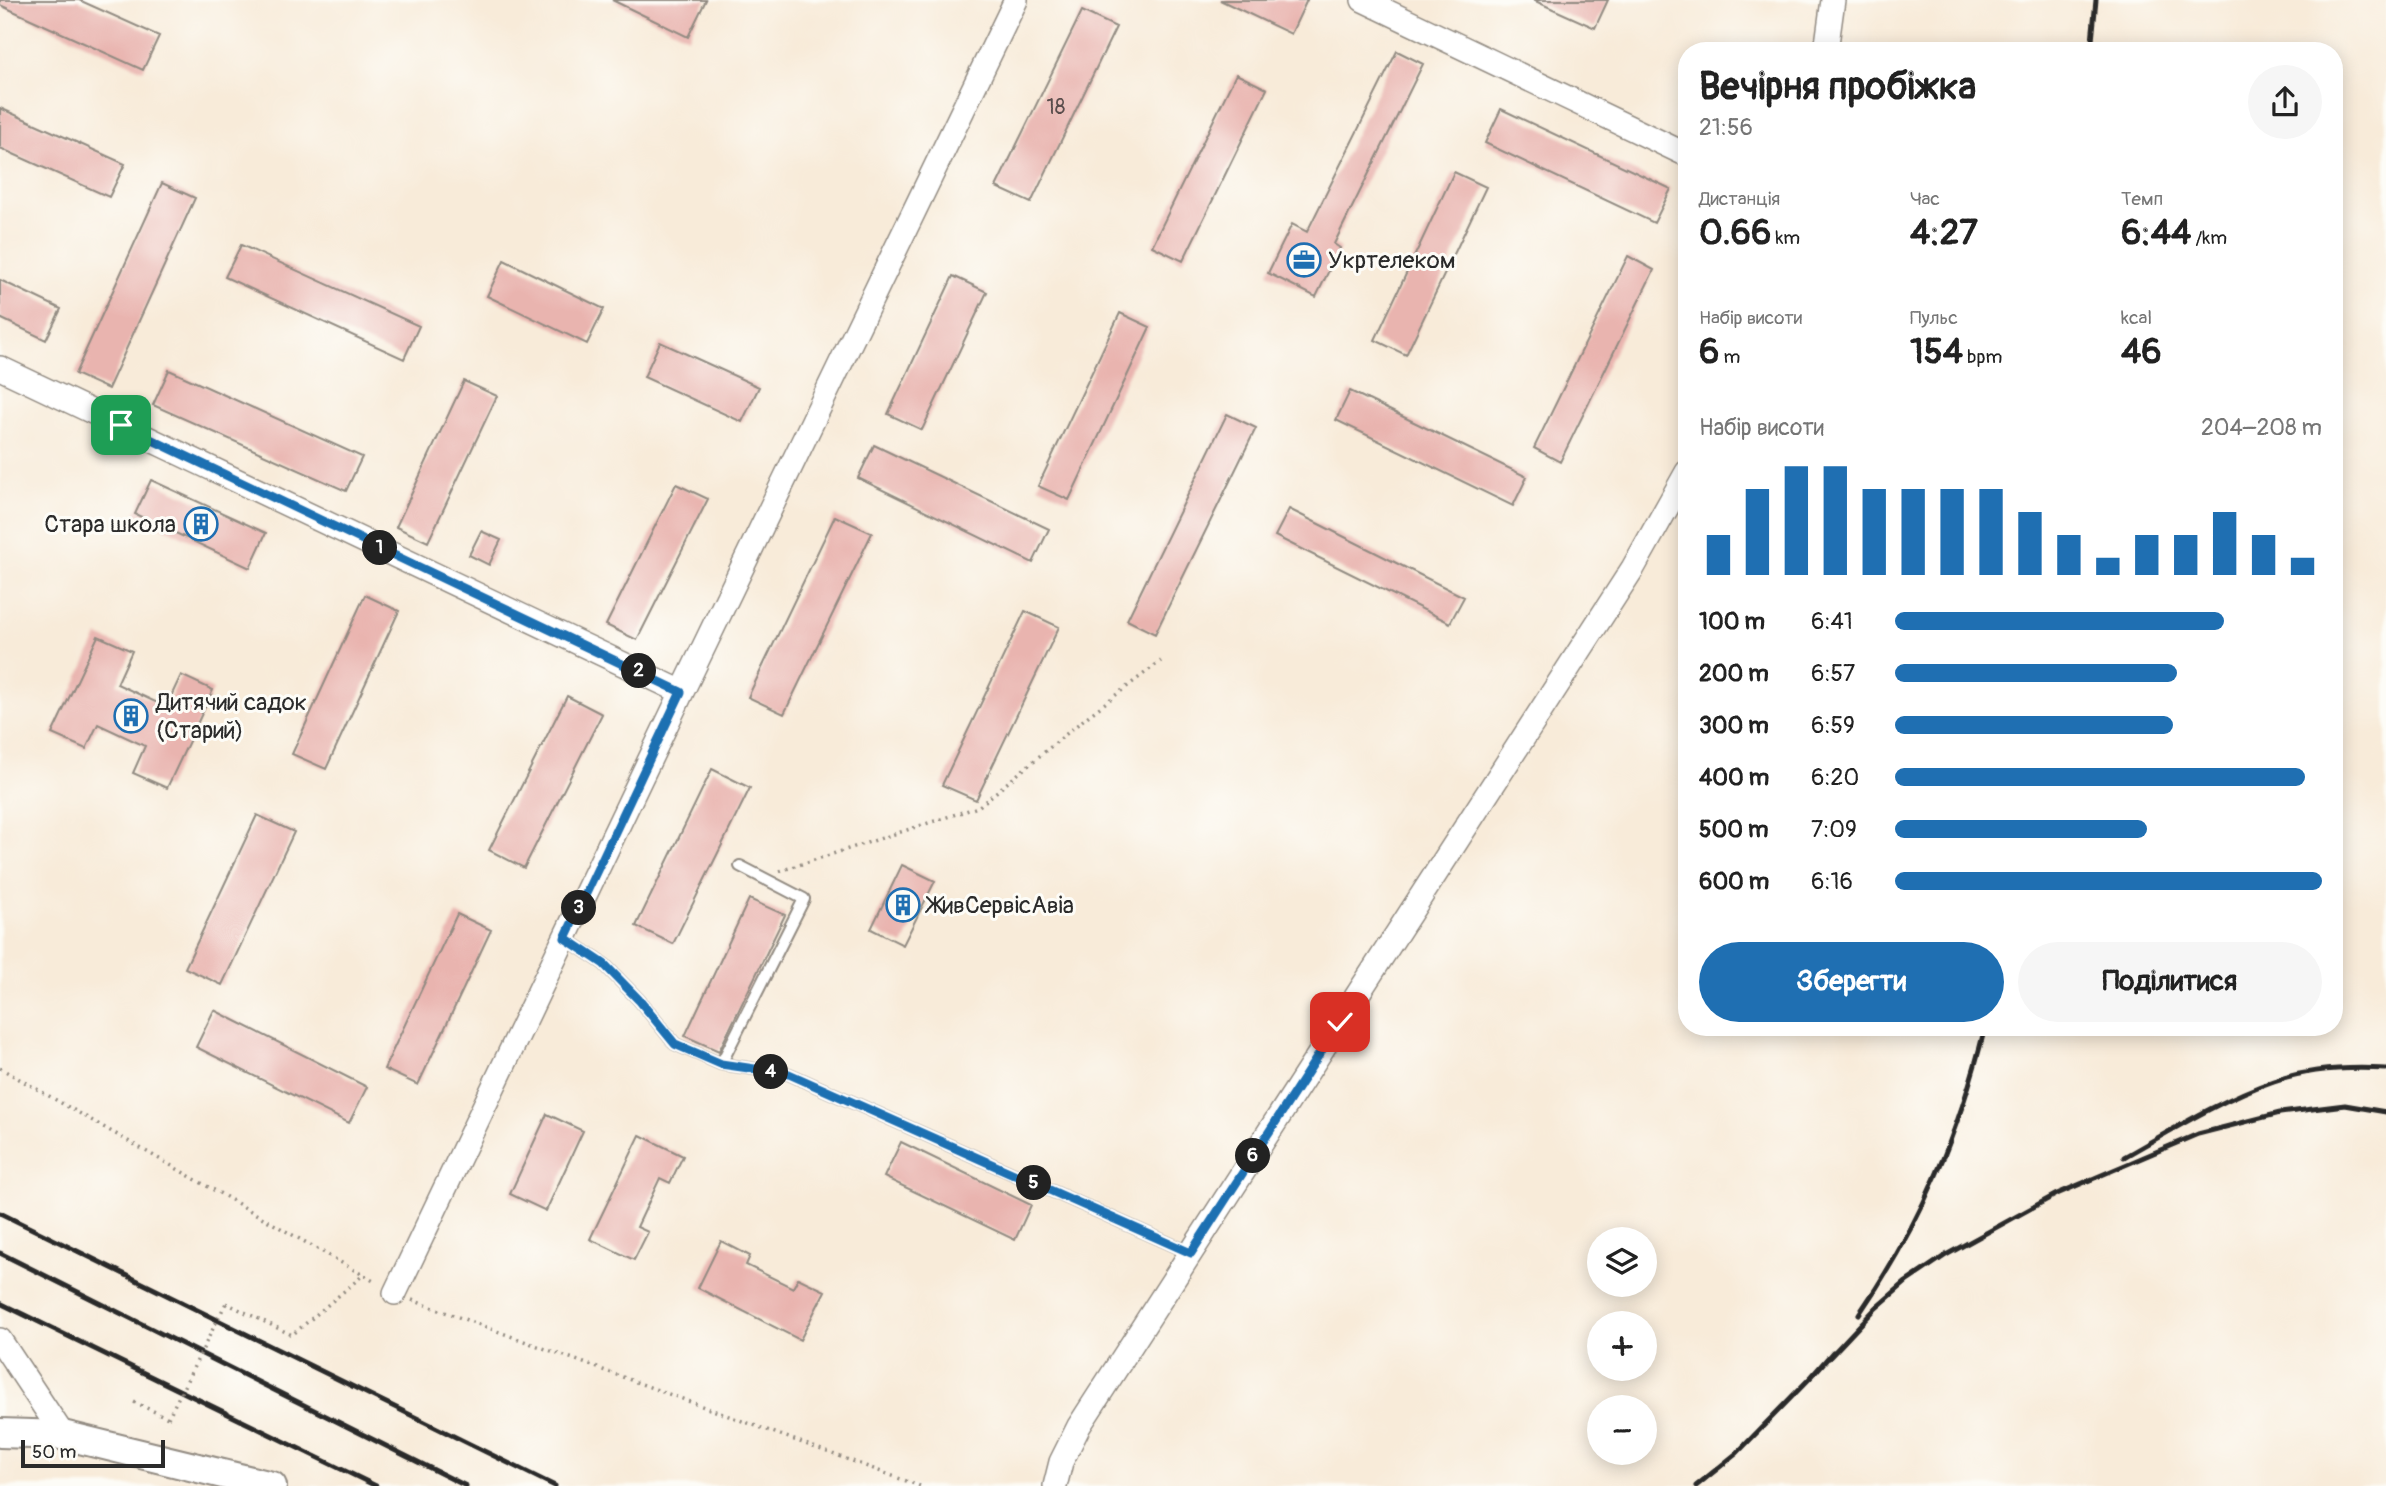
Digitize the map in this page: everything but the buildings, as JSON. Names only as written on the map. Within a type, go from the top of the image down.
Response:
[{"type":"street","points":[[395,1293],[681,692],[1016,0]]},
{"type":"street","points":[[1363,0],[1678,151]]},
{"type":"street","points":[[1827,42],[1833,0]]},
{"type":"street","points":[[0,368],[681,692]]},
{"type":"street","points":[[1055,1486],[1061,1462],[1079,1426],[1633,568],[1678,488]]},
{"type":"street","points":[[0,1340],[63,1435]]},
{"type":"street","points":[[0,1433],[63,1435],[227,1481],[272,1486]]},
{"type":"lane","points":[[721,1064],[804,899],[740,866]]},
{"type":"lane","points":[[565,938],[604,964],[639,1000],[675,1044],[721,1064],[789,1074],[1191,1253]]},
{"type":"path","points":[[761,877],[978,807],[1088,716],[1161,661]]},
{"type":"path","points":[[0,1068],[395,1293],[920,1486]]},
{"type":"path","points":[[134,1402],[168,1418],[226,1303],[292,1335],[363,1275]]},
{"type":"railway","points":[[2092,42],[2096,0]]},
{"type":"railway","points":[[1859,1314],[1901,1246],[1936,1176],[1963,1104],[1983,1036]]},
{"type":"railway","points":[[2124,1157],[2216,1106],[2274,1081],[2329,1070],[2386,1069]]},
{"type":"railway","points":[[1829,1358],[1876,1308],[1906,1282],[1946,1255],[2057,1194],[2198,1134],[2280,1113],[2345,1105],[2386,1112]]},
{"type":"railway","points":[[0,1213],[555,1486]]},
{"type":"railway","points":[[0,1253],[466,1486]]},
{"type":"railway","points":[[0,1303],[376,1486]]},
{"type":"railway","points":[[1696,1486],[1737,1453],[1833,1352]]},
{"type":"place","name":"Укртелеком","points":[[1304,260]]},
{"type":"place","name":"Стара школа","points":[[201,524]]},
{"type":"place","name":"Дитячий садок (Старий)","points":[[131,716]]},
{"type":"place","name":"ЖивСервісАвіа","points":[[903,905]]},
{"type":"route","points":[[121,425],[681,692],[565,938],[604,964],[639,1000],[675,1044],[736,1068],[789,1074],[1191,1253],[1340,1022]]}]
